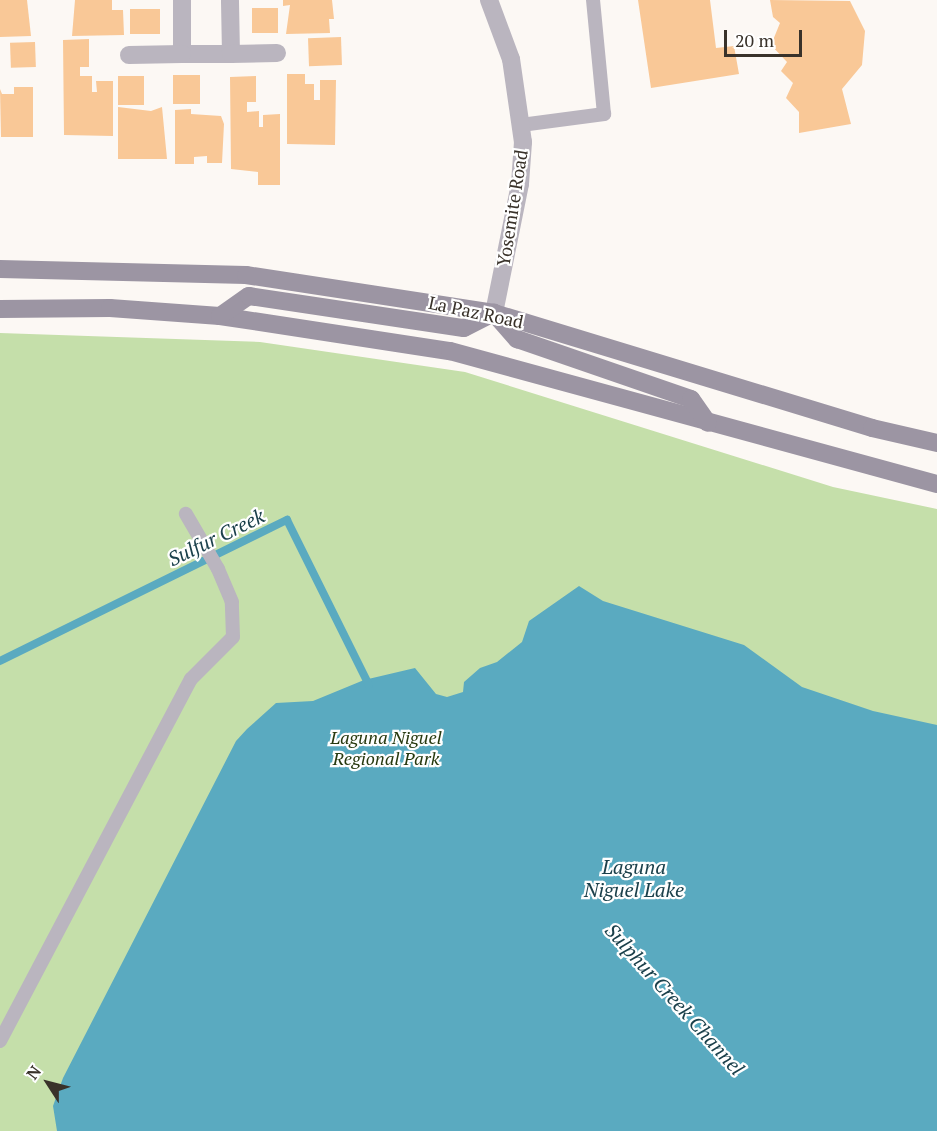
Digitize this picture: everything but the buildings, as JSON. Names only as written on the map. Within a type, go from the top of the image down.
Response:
[{"type":"main road","name":"La Paz Road","points":[[0,268],[246,275],[383,293],[494,313],[872,428],[937,443]]},
{"type":"main road","points":[[220,316],[249,297],[464,328],[494,313],[517,339],[691,399],[708,423]]},
{"type":"main road","points":[[0,309],[110,308],[220,316],[450,351],[937,484]]},
{"type":"street","points":[[182,0],[182,54]]},
{"type":"street","points":[[230,0],[231,54]]},
{"type":"street","name":"Yosemite Road","points":[[489,0],[511,59],[521,125],[520,184],[494,313]]},
{"type":"street","points":[[129,55],[277,53]]},
{"type":"lane","points":[[521,125],[604,114],[593,0]]},
{"type":"lane","points":[[0,1041],[190,679],[233,637],[232,602],[218,569],[186,514]]},
{"type":"green space","name":"Laguna Niguel Regional Park","points":[[0,333],[260,342],[465,372],[833,487],[937,509],[937,1131],[0,1131]]},
{"type":"water","name":"Laguna Niguel Lake","points":[[579,586],[603,601],[744,645],[802,687],[873,711],[937,725],[937,1131],[57,1131],[53,1106],[63,1078],[236,741],[247,729],[276,703],[313,701],[364,680],[415,668],[436,694],[447,697],[463,692],[464,682],[480,668],[497,662],[522,642],[529,621]]},
{"type":"waterway","name":"Sulfur Creek","points":[[0,661],[287,520],[369,685]]},
{"type":"water label","name":"Sulphur Creek Channel","points":[[675,999]]}]
